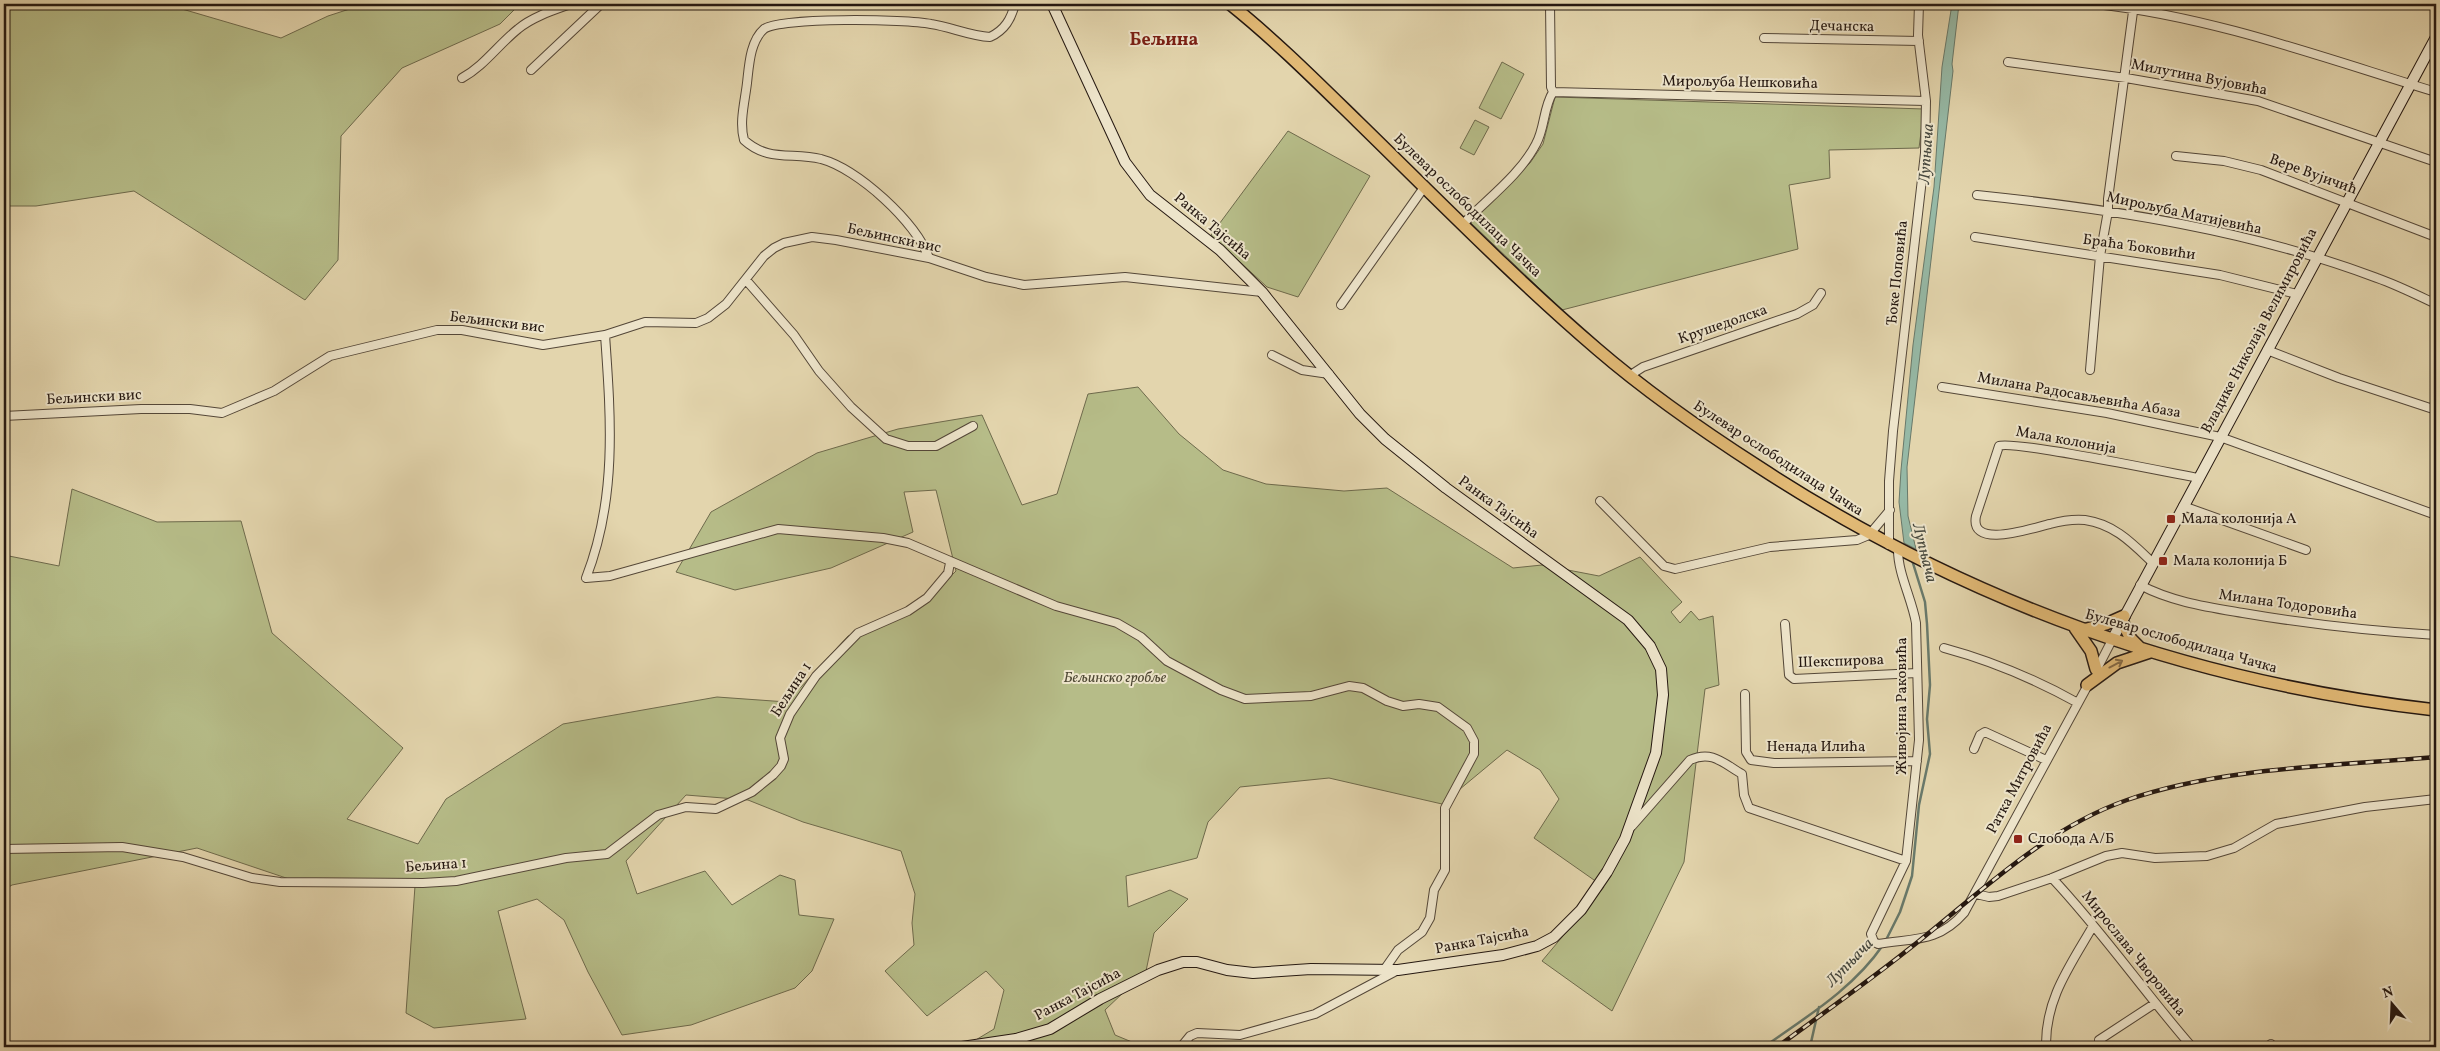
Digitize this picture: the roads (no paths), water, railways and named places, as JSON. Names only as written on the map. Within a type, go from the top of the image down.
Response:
[{"type":"main road","name":"Булевар ослободилаца Чачка","points":[[1230,4],[1285,52],[1525,284],[1629,376],[1691,422],[1820,507],[1921,561],[2078,629],[2145,650],[2286,687],[2342,698],[2436,710]]},
{"type":"main road","points":[[2088,685],[2117,663],[2145,650],[2131,639],[2123,618],[2106,624],[2078,629],[2091,651],[2096,669]]},
{"type":"street","points":[[462,78],[475,70],[519,28],[547,13],[571,4]]},
{"type":"street","points":[[531,70],[601,4]]},
{"type":"street","points":[[928,258],[914,232],[858,176],[834,163],[818,158],[758,151],[744,140],[742,122],[752,52],[759,35],[764,29],[790,23],[895,21],[930,23],[990,37],[999,33],[1011,19],[1015,4]]},
{"type":"street","name":"Ранка Тајсића","points":[[962,1047],[1016,1039],[1050,1029],[1100,999],[1150,974],[1183,962],[1197,962],[1227,970],[1253,973],[1310,969],[1398,970],[1503,955],[1547,941],[1561,931],[1581,910],[1607,872],[1628,831],[1656,753],[1660,727],[1663,681],[1658,662],[1642,635],[1612,608],[1454,494],[1385,439],[1360,414],[1262,292],[1220,250],[1150,195],[1138,182],[1121,154],[1052,4]]},
{"type":"street","points":[[1463,224],[1520,166],[1534,149],[1541,132],[1547,102],[1553,92],[1551,87],[1550,4]]},
{"type":"street","name":"Ђоке Поповића","points":[[1894,548],[1889,481],[1922,180],[1926,101],[1919,41],[1919,4]]},
{"type":"street","points":[[2096,4],[2134,6],[2287,45],[2436,92]]},
{"type":"street","points":[[2090,370],[2100,256],[2108,212],[2108,199],[2126,78],[2134,6]]},
{"type":"street","name":"Владике Николаја Велимировића","points":[[2112,640],[2152,562],[2436,37]]},
{"type":"street","name":"Дечанска","points":[[1764,38],[1919,41]]},
{"type":"street","name":"Милутина Вујовића","points":[[2008,62],[2126,78],[2258,101],[2380,141],[2436,162]]},
{"type":"street","name":"Мирољуба Нешковића","points":[[1553,92],[1926,101]]},
{"type":"street","name":"Вере Вујичић","points":[[2176,156],[2212,159],[2250,167],[2347,201],[2436,237]]},
{"type":"street","points":[[1341,305],[1425,186]]},
{"type":"street","name":"Мирољуба Матијевића","points":[[1977,195],[2108,212],[2204,228],[2317,257],[2378,278],[2436,304]]},
{"type":"street","name":"Браћа Ђоковићи","points":[[1975,237],[2220,274],[2297,294]]},
{"type":"street","name":"Бељински вис","points":[[4,416],[141,409],[190,409],[222,412],[274,391],[330,356],[424,332],[462,330],[528,344],[543,345],[606,335],[645,322],[696,323],[708,318],[726,304],[764,256],[784,243],[798,239],[836,240],[928,258],[986,277],[1024,285],[1125,277],[1262,292]]},
{"type":"street","points":[[746,280],[794,335],[819,371],[851,407],[886,439],[908,446],[936,446],[973,426]]},
{"type":"street","name":"Крушедолска","points":[[1629,376],[1643,367],[1797,314],[1813,305],[1821,293]]},
{"type":"street","points":[[606,335],[609,459],[607,493],[598,548],[586,578],[610,576],[778,529],[883,538],[908,543],[950,562]]},
{"type":"street","points":[[2267,350],[2339,378],[2436,410]]},
{"type":"street","points":[[1272,355],[1302,370],[1329,374]]},
{"type":"street","name":"Милана Радосављевића Абаза","points":[[1942,387],[2108,413],[2220,437],[2436,515]]},
{"type":"street","name":"Мала колонија","points":[[2152,562],[2122,534],[2085,520],[2066,521],[2001,534],[1985,534],[1979,530],[1975,524],[1976,516],[1998,446],[2005,444],[2045,450],[2198,478]]},
{"type":"street","points":[[1600,501],[1664,566],[1675,569],[1770,547],[1852,541],[1869,534],[1890,510]]},
{"type":"street","points":[[2183,506],[2306,550]]},
{"type":"street","name":"Живојина Раковића","points":[[1894,548],[1913,604],[1916,623],[1917,761],[1906,861],[1872,934],[1874,942],[1878,944],[1905,939]]},
{"type":"street","name":"Ранка Тајсића","points":[[950,562],[1056,606],[1117,623],[1141,636],[1167,660],[1221,690],[1245,699],[1311,696],[1350,686],[1363,688],[1387,701],[1403,706],[1419,704],[1438,708],[1453,716],[1467,728],[1474,741],[1474,754],[1445,808],[1445,870],[1434,890],[1430,918],[1422,932],[1398,950],[1384,970]]},
{"type":"street","name":"Бељина 1","points":[[4,848],[122,847],[183,857],[252,878],[280,882],[413,883],[456,881],[566,858],[607,854],[658,816],[686,808],[716,808],[752,792],[773,775],[784,759],[780,738],[790,714],[816,676],[858,633],[908,611],[927,598],[948,573],[950,562]]},
{"type":"street","name":"Милана Тодоровића","points":[[2140,585],[2176,600],[2263,617],[2341,627],[2436,635]]},
{"type":"street","name":"Шекспирова","points":[[1785,624],[1789,675],[1794,679],[1917,673]]},
{"type":"street","name":"Ратка Митровића","points":[[1905,939],[1920,940],[1948,928],[1964,913],[2112,640]]},
{"type":"street","points":[[1944,648],[2022,674],[2078,702]]},
{"type":"street","name":"Ненада Илића","points":[[1745,694],[1746,752],[1751,760],[1774,762],[1917,761]]},
{"type":"street","points":[[1974,749],[1980,735],[1985,732],[2046,760]]},
{"type":"street","points":[[1628,831],[1690,760],[1709,755],[1742,774],[1744,795],[1750,808],[1906,861]]},
{"type":"street","points":[[1976,894],[1994,897],[2052,878],[2106,856],[2122,853],[2155,858],[2207,856],[2234,848],[2276,824],[2366,807],[2436,799]]},
{"type":"street","name":"Мирослава Чворовића","points":[[2052,878],[2082,910],[2154,1004],[2192,1047]]},
{"type":"street","points":[[2046,1047],[2050,1005],[2093,926]]},
{"type":"street","name":"Ранка Тајсића","points":[[1185,1046],[1190,1036],[1197,1033],[1240,1035],[1302,1019],[1348,998],[1398,970]]},
{"type":"street","points":[[2099,1040],[2154,1004]]},
{"type":"waterway","name":"Лупњача","points":[[1886,940],[1900,912],[1912,876],[1919,805],[1930,754],[1927,719],[1930,685],[1925,602],[1912,560]]},
{"type":"waterway","name":"Лупњача","points":[[1764,1047],[1843,989],[1871,961],[1883,945]]},
{"type":"waterway","points":[[1810,1047],[1819,1007]]},
{"type":"railway","points":[[1777,1047],[1902,955],[2017,862],[2043,843],[2098,812],[2127,800],[2163,789],[2240,774],[2436,757]]},
{"type":"place","name":"Мала колонија А","points":[[2171,519]]},
{"type":"place","name":"Мала колонија Б","points":[[2163,561]]},
{"type":"place","name":"Слобода А/Б","points":[[2018,839]]},
{"type":"district","name":"Бељина","points":[[1164,40]]},
{"type":"park label","name":"Бељинско гробље","points":[[1115,678]]}]
